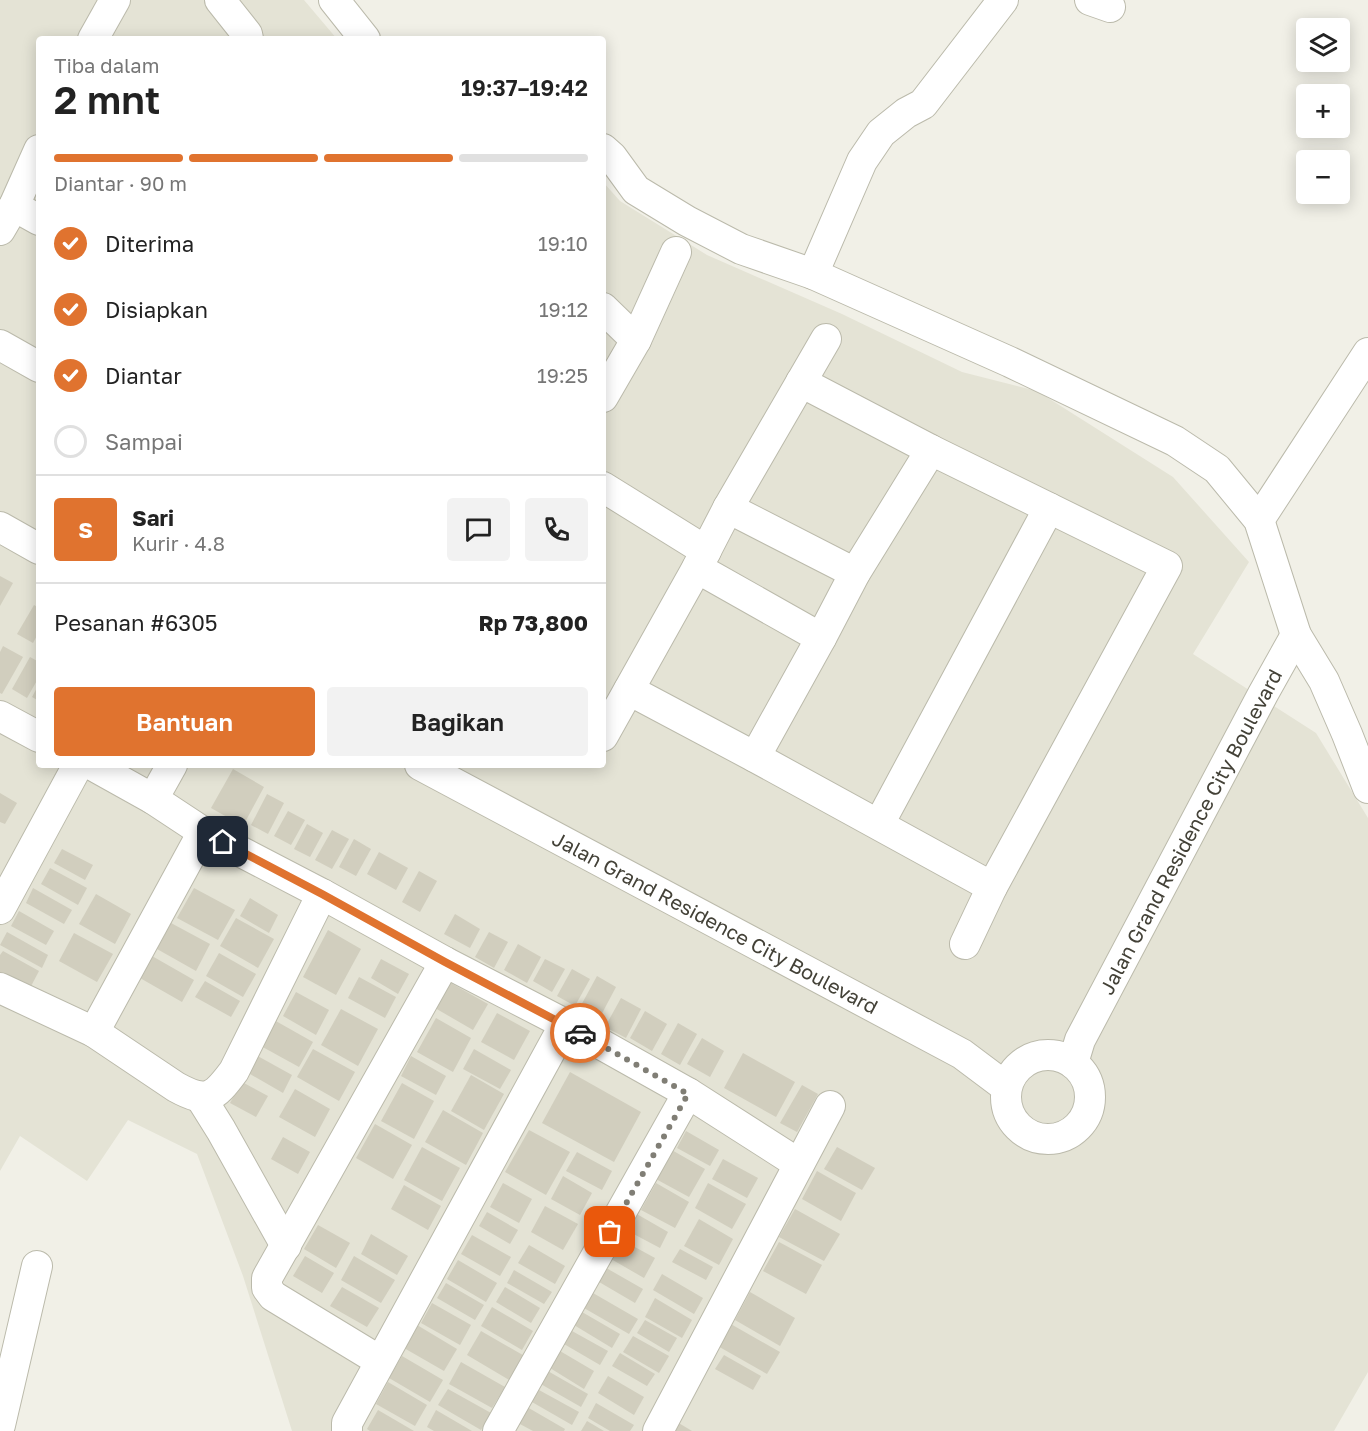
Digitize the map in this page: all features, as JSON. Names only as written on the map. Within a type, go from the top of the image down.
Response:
[{"type":"street","points":[[95,36],[115,0]]},
{"type":"street","points":[[220,0],[247,36]]},
{"type":"street","points":[[334,0],[363,36]]},
{"type":"street","points":[[813,274],[862,161],[881,133],[906,113],[923,104],[1003,0]]},
{"type":"street","points":[[606,151],[636,190],[687,221],[741,249],[813,274],[1010,362],[1175,441],[1217,469],[1259,520],[1296,635],[1324,681],[1368,788]]},
{"type":"street","points":[[18,219],[36,160]]},
{"type":"street","points":[[606,392],[636,340],[676,252]]},
{"type":"street","points":[[606,311],[636,340]]},
{"type":"street","points":[[606,731],[702,560],[728,508],[826,339]]},
{"type":"street","points":[[0,345],[36,365]]},
{"type":"street","points":[[1259,520],[1368,353]]},
{"type":"street","points":[[801,382],[931,450],[1167,566],[992,887],[965,944]]},
{"type":"street","points":[[755,757],[855,573],[931,450]]},
{"type":"street","points":[[606,489],[702,560],[821,638]]},
{"type":"street","points":[[728,508],[855,573]]},
{"type":"street","points":[[879,824],[1049,508]]},
{"type":"street","points":[[0,527],[36,547]]},
{"type":"street","name":"Jalan Grand Residence City Boulevard","points":[[1073,1063],[1080,1040],[1296,635]]},
{"type":"street","points":[[629,690],[992,887]]},
{"type":"street","points":[[0,716],[36,735]]},
{"type":"street","points":[[0,909],[76,768]]},
{"type":"street","points":[[97,768],[153,799],[203,832],[564,1024],[688,1094],[799,1164]]},
{"type":"street","points":[[153,799],[170,768]]},
{"type":"street","name":"Jalan Grand Residence City Boulevard","points":[[426,768],[962,1054],[1006,1087]]},
{"type":"street","points":[[94,1032],[203,832]]},
{"type":"street","points":[[0,988],[94,1032],[176,1087],[201,1098],[221,1088],[234,1071],[322,894]]},
{"type":"street","points":[[380,1362],[273,1296],[267,1288],[267,1278],[445,962]]},
{"type":"street","points":[[347,1431],[347,1423],[564,1024]]},
{"type":"street","points":[[1041,1055],[1058,1056],[1073,1063],[1084,1075],[1090,1091],[1089,1108],[1083,1123],[1070,1134],[1054,1140],[1038,1139],[1022,1132],[1011,1120],[1005,1104],[1006,1087],[1013,1072],[1025,1061],[1041,1055]]},
{"type":"street","points":[[498,1431],[688,1094]]},
{"type":"street","points":[[201,1098],[286,1245]]},
{"type":"street","points":[[658,1431],[830,1106]]},
{"type":"street","points":[[0,1425],[37,1266]]},
{"type":"shaded area","points":[[0,0],[304,0],[334,36],[36,36],[36,768],[606,768],[606,185],[620,201],[707,255],[842,314],[962,372],[1037,391],[1173,477],[1249,562],[1193,654],[1316,733],[1368,818],[1368,1372],[1334,1431],[292,1431],[243,1276],[197,1154],[128,1120],[87,1181],[20,1136],[0,1171]]},
{"type":"building","points":[[0,576],[13,583],[0,606]]},
{"type":"building","points":[[34,605],[36,606],[36,638],[33,643],[17,634]]},
{"type":"building","points":[[3,646],[23,657],[2,694],[0,693],[0,652]]},
{"type":"building","points":[[30,657],[36,660],[36,682],[27,698],[12,689]]},
{"type":"building","points":[[233,769],[264,787],[243,826],[211,808]]},
{"type":"building","points":[[0,793],[17,803],[5,824],[0,822]]},
{"type":"building","points":[[267,794],[284,803],[268,834],[251,825]]},
{"type":"building","points":[[288,811],[305,820],[291,845],[274,836]]},
{"type":"building","points":[[307,824],[323,833],[310,857],[294,849]]},
{"type":"building","points":[[332,830],[349,839],[332,869],[315,860]]},
{"type":"building","points":[[354,839],[371,849],[356,876],[339,867]]},
{"type":"building","points":[[62,849],[93,865],[85,880],[54,863]]},
{"type":"building","points":[[379,852],[408,868],[396,890],[367,874]]},
{"type":"building","points":[[50,868],[87,888],[78,905],[41,884]]},
{"type":"building","points":[[419,871],[437,881],[420,912],[402,902]]},
{"type":"building","points":[[33,888],[72,910],[64,924],[26,903]]},
{"type":"building","points":[[194,888],[235,910],[218,940],[177,918]]},
{"type":"building","points":[[96,894],[131,914],[115,944],[79,924]]},
{"type":"building","points":[[250,898],[278,915],[269,933],[240,916]]},
{"type":"building","points":[[19,911],[54,931],[46,945],[11,926]]},
{"type":"building","points":[[455,914],[480,929],[470,948],[444,934]]},
{"type":"building","points":[[236,918],[274,939],[258,968],[220,946]]},
{"type":"building","points":[[171,923],[210,944],[196,971],[157,949]]},
{"type":"building","points":[[328,930],[361,949],[336,995],[303,977]]},
{"type":"building","points":[[7,932],[48,955],[42,968],[0,945]]},
{"type":"building","points":[[489,932],[508,942],[494,968],[475,957]]},
{"type":"building","points":[[74,933],[113,954],[97,982],[59,961]]},
{"type":"building","points":[[518,944],[541,957],[527,983],[504,970]]},
{"type":"building","points":[[3,951],[39,971],[29,990],[0,973],[0,955]]},
{"type":"building","points":[[219,953],[256,974],[243,997],[206,976]]},
{"type":"building","points":[[152,956],[194,980],[182,1002],[140,978]]},
{"type":"building","points":[[381,959],[409,974],[398,994],[371,978]]},
{"type":"building","points":[[545,959],[565,969],[552,992],[533,981]]},
{"type":"building","points":[[572,969],[590,979],[575,1006],[557,996]]},
{"type":"building","points":[[597,976],[616,987],[598,1021],[579,1009]]},
{"type":"building","points":[[359,977],[396,997],[385,1018],[348,998]]},
{"type":"building","points":[[205,981],[240,1001],[231,1017],[195,997]]},
{"type":"building","points":[[449,982],[488,1004],[473,1030],[435,1008]]},
{"type":"building","points":[[296,992],[329,1010],[316,1035],[283,1016]]},
{"type":"building","points":[[621,998],[641,1009],[626,1038],[605,1027]]},
{"type":"building","points":[[341,1009],[378,1029],[358,1066],[321,1045]]},
{"type":"building","points":[[645,1011],[667,1024],[652,1051],[630,1038]]},
{"type":"building","points":[[497,1013],[530,1031],[514,1060],[481,1042]]},
{"type":"building","points":[[436,1018],[471,1038],[453,1072],[417,1052]]},
{"type":"building","points":[[274,1020],[313,1042],[299,1067],[259,1045]]},
{"type":"building","points":[[678,1023],[697,1034],[680,1065],[661,1054]]},
{"type":"building","points":[[702,1038],[724,1051],[710,1077],[687,1064]]},
{"type":"building","points":[[313,1049],[355,1072],[339,1101],[297,1077]]},
{"type":"building","points":[[474,1049],[511,1070],[500,1089],[463,1069]]},
{"type":"building","points":[[252,1053],[292,1075],[283,1093],[243,1070]]},
{"type":"building","points":[[743,1053],[795,1082],[776,1117],[724,1088]]},
{"type":"building","points":[[411,1056],[446,1076],[436,1095],[401,1076]]},
{"type":"building","points":[[570,1072],[641,1112],[614,1162],[542,1123]]},
{"type":"building","points":[[471,1075],[504,1094],[484,1130],[451,1111]]},
{"type":"building","points":[[242,1082],[268,1096],[256,1117],[230,1103]]},
{"type":"building","points":[[402,1083],[434,1101],[414,1139],[381,1121]]},
{"type":"building","points":[[802,1085],[818,1094],[797,1132],[780,1123]]},
{"type":"building","points":[[295,1089],[330,1109],[315,1137],[279,1117]]},
{"type":"building","points":[[443,1110],[483,1133],[466,1165],[425,1142]]},
{"type":"building","points":[[375,1124],[412,1145],[393,1179],[356,1158]]},
{"type":"building","points":[[529,1130],[570,1152],[546,1195],[505,1172]]},
{"type":"building","points":[[686,1131],[719,1150],[710,1166],[677,1148]]},
{"type":"building","points":[[283,1137],[310,1152],[298,1174],[271,1159]]},
{"type":"building","points":[[422,1147],[460,1168],[442,1201],[404,1180]]},
{"type":"building","points":[[837,1147],[875,1168],[862,1190],[824,1169]]},
{"type":"building","points":[[670,1149],[705,1169],[689,1197],[654,1178]]},
{"type":"building","points":[[577,1152],[612,1171],[602,1190],[566,1171]]},
{"type":"building","points":[[723,1159],[758,1178],[747,1198],[712,1179]]},
{"type":"building","points":[[817,1171],[856,1193],[841,1221],[802,1199]]},
{"type":"building","points":[[563,1176],[592,1193],[580,1215],[551,1199]]},
{"type":"building","points":[[503,1183],[532,1199],[519,1223],[490,1207]]},
{"type":"building","points":[[656,1183],[689,1202],[675,1228],[641,1210]]},
{"type":"building","points":[[708,1183],[746,1204],[732,1229],[695,1208]]},
{"type":"building","points":[[404,1185],[441,1206],[428,1230],[391,1209]]},
{"type":"building","points":[[545,1206],[578,1224],[563,1250],[531,1232]]},
{"type":"building","points":[[795,1209],[840,1234],[824,1261],[779,1237]]},
{"type":"building","points":[[487,1212],[518,1230],[510,1244],[479,1226]]},
{"type":"building","points":[[635,1213],[668,1232],[660,1248],[626,1230]]},
{"type":"building","points":[[699,1219],[733,1239],[719,1265],[684,1246]]},
{"type":"building","points":[[318,1225],[350,1243],[336,1268],[304,1249]]},
{"type":"building","points":[[371,1234],[408,1256],[397,1275],[361,1254]]},
{"type":"building","points":[[472,1235],[511,1257],[500,1276],[461,1254]]},
{"type":"building","points":[[622,1240],[655,1258],[644,1278],[611,1259]]},
{"type":"building","points":[[779,1242],[822,1265],[806,1294],[763,1271]]},
{"type":"building","points":[[529,1245],[565,1266],[555,1284],[518,1263]]},
{"type":"building","points":[[680,1249],[713,1267],[706,1280],[672,1262]]},
{"type":"building","points":[[305,1256],[334,1273],[322,1293],[293,1276]]},
{"type":"building","points":[[354,1256],[395,1280],[381,1303],[341,1280]]},
{"type":"building","points":[[458,1260],[497,1283],[486,1302],[447,1279]]},
{"type":"building","points":[[601,1265],[643,1289],[635,1303],[594,1279]]},
{"type":"building","points":[[514,1270],[552,1292],[544,1304],[507,1283]]},
{"type":"building","points":[[662,1274],[703,1298],[694,1314],[653,1290]]},
{"type":"building","points":[[446,1283],[484,1305],[475,1320],[437,1298]]},
{"type":"building","points":[[342,1287],[379,1308],[367,1327],[330,1306]]},
{"type":"building","points":[[505,1287],[540,1308],[531,1323],[496,1302]]},
{"type":"building","points":[[750,1292],[795,1318],[780,1346],[735,1320]]},
{"type":"building","points":[[593,1293],[638,1319],[629,1334],[584,1308]]},
{"type":"building","points":[[655,1298],[692,1320],[682,1338],[645,1317]]},
{"type":"building","points":[[432,1303],[471,1325],[460,1345],[421,1323]]},
{"type":"building","points":[[492,1307],[533,1331],[522,1350],[481,1326]]},
{"type":"building","points":[[582,1312],[620,1334],[612,1348],[574,1325]]},
{"type":"building","points":[[645,1320],[677,1338],[669,1352],[637,1333]]},
{"type":"building","points":[[729,1323],[780,1352],[767,1374],[716,1345]]},
{"type":"building","points":[[417,1325],[457,1349],[444,1371],[404,1348]]},
{"type":"building","points":[[481,1331],[528,1358],[514,1383],[467,1355]]},
{"type":"building","points":[[572,1331],[608,1351],[600,1365],[564,1344]]},
{"type":"building","points":[[633,1336],[669,1356],[659,1373],[623,1352]]},
{"type":"building","points":[[560,1351],[594,1371],[584,1389],[550,1368]]},
{"type":"building","points":[[620,1353],[655,1374],[647,1386],[612,1366]]},
{"type":"building","points":[[724,1355],[761,1376],[753,1390],[715,1369]]},
{"type":"building","points":[[402,1356],[443,1380],[430,1402],[389,1378]]},
{"type":"building","points":[[461,1362],[505,1387],[492,1408],[449,1384]]},
{"type":"building","points":[[546,1370],[588,1394],[581,1407],[539,1383]]},
{"type":"building","points":[[608,1376],[644,1397],[634,1415],[598,1393]]},
{"type":"building","points":[[388,1382],[427,1405],[415,1426],[376,1404]]},
{"type":"building","points":[[448,1389],[491,1413],[481,1430],[438,1405]]},
{"type":"building","points":[[539,1390],[579,1412],[572,1425],[532,1402]]},
{"type":"building","points":[[596,1403],[634,1425],[630,1431],[610,1431],[588,1418]]},
{"type":"building","points":[[527,1407],[565,1429],[564,1431],[533,1431],[518,1423]]},
{"type":"building","points":[[378,1410],[414,1431],[370,1431],[367,1429]]},
{"type":"building","points":[[436,1410],[472,1431],[434,1431],[427,1427]]},
{"type":"building","points":[[587,1421],[604,1431],[581,1431]]},
{"type":"building","points":[[677,1422],[692,1431],[672,1431]]},
{"type":"way so far","points":[[580,1033],[688,1094],[610,1232]]},
{"type":"route","points":[[223,842],[580,1033]]}]
